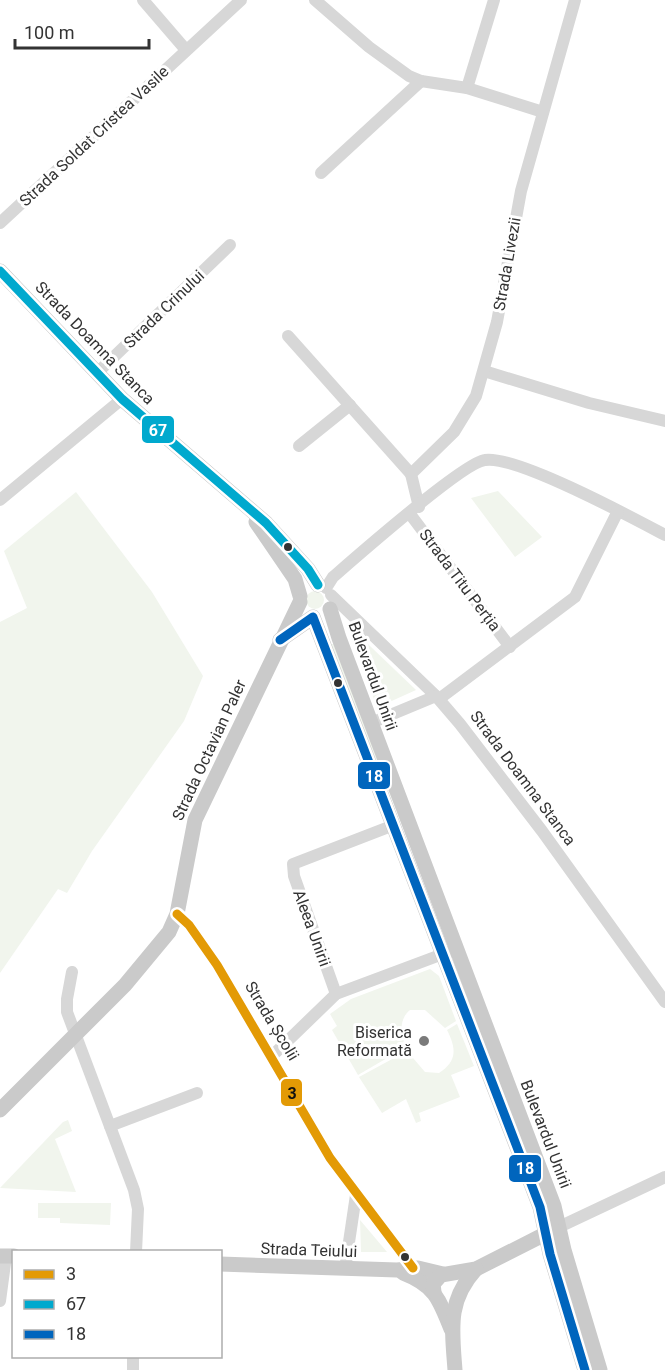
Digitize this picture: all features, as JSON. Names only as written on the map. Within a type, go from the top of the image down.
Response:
[{"type":"main road","name":"Strada Doamna Stanca","points":[[0,271],[122,399],[289,547],[312,573],[326,594]]},
{"type":"main road","name":"Strada Doamna Stanca","points":[[248,509],[295,579],[300,599]]},
{"type":"main road","points":[[280,640],[313,617],[323,616],[326,594],[307,587],[300,599],[304,612],[313,617]]},
{"type":"main road","name":"Bulevardul Unirii","points":[[326,594],[371,723],[435,891],[450,951]]},
{"type":"main road","name":"Strada Octavian Paler","points":[[0,1110],[76,1035],[160,945],[172,927],[177,914],[195,820],[300,599]]},
{"type":"main road","name":"Bulevardul Unirii","points":[[313,617],[420,896],[450,951],[554,1206],[552,1231],[585,1370]]},
{"type":"main road","points":[[280,640],[303,636],[324,644]]},
{"type":"main road","points":[[436,1295],[435,1280],[446,1274],[476,1269],[552,1231]]},
{"type":"main road","name":"Bulevardul Unirii","points":[[552,1231],[600,1370]]},
{"type":"main road","name":"Strada Teiului","points":[[222,1264],[397,1270]]},
{"type":"main road","points":[[397,1270],[413,1268],[446,1274],[455,1278],[458,1292],[452,1331],[455,1370]]},
{"type":"main road","points":[[436,1295],[446,1300],[458,1292],[476,1269]]},
{"type":"main road","points":[[397,1270],[423,1281],[436,1295],[452,1331]]},
{"type":"street","points":[[143,0],[186,50]]},
{"type":"street","name":"Strada Soldat Cristea Vasile","points":[[0,223],[241,0]]},
{"type":"street","points":[[315,0],[389,63],[421,81],[467,88],[543,112]]},
{"type":"street","points":[[467,88],[494,0]]},
{"type":"street","name":"Strada Livezii","points":[[411,474],[462,422],[476,396],[497,322],[516,210],[575,0]]},
{"type":"street","points":[[321,174],[421,81]]},
{"type":"street","name":"Strada Crinului","points":[[97,373],[230,245]]},
{"type":"street","points":[[288,336],[411,474],[415,510]]},
{"type":"street","points":[[484,371],[589,403],[665,421]]},
{"type":"street","points":[[0,500],[122,399]]},
{"type":"street","points":[[298,446],[350,405]]},
{"type":"street","name":"Strada Titu Perția","points":[[326,594],[337,573],[468,466],[491,459],[525,468],[618,511],[665,536]]},
{"type":"street","name":"Strada Titu Perția","points":[[415,510],[510,647]]},
{"type":"street","name":"Strada Titu Perția","points":[[371,723],[437,698],[510,647],[575,597],[618,511]]},
{"type":"street","name":"Strada Doamna Stanca","points":[[326,594],[437,698],[502,779],[663,995]]},
{"type":"street","name":"Aleea Unirii","points":[[336,994],[294,876],[294,862],[394,825]]},
{"type":"street","points":[[420,896],[435,891]]},
{"type":"street","name":"Strada Școlii","points":[[177,914],[189,925],[208,950],[326,1153],[413,1268]]},
{"type":"street","points":[[274,1060],[336,994],[450,951]]},
{"type":"street","points":[[72,972],[66,1006],[137,1201],[136,1250]]},
{"type":"street","points":[[110,1126],[197,1093]]},
{"type":"street","points":[[552,1231],[665,1177]]},
{"type":"street","points":[[345,1269],[356,1195]]},
{"type":"street","points":[[0,1301],[7,1256]]},
{"type":"shaded area","points":[[498,491],[542,537],[515,557],[471,498]]},
{"type":"shaded area","points":[[76,492],[152,592],[203,676],[184,721],[92,851],[67,893],[58,889],[0,973],[0,622],[27,608],[4,551]]},
{"type":"shaded area","points":[[311,591],[319,591],[324,596],[322,607],[311,609],[306,604],[306,596]]},
{"type":"shaded area","points":[[348,625],[416,690],[385,704],[375,702]]},
{"type":"shaded area","points":[[335,643],[428,890],[330,645]]},
{"type":"shaded area","points":[[430,969],[439,976],[456,1021],[445,1028],[425,1010],[410,1010],[402,1023],[406,1047],[358,1075],[332,1030],[337,1026],[330,1014],[351,999]]},
{"type":"shaded area","points":[[457,1024],[474,1066],[451,1075],[460,1097],[419,1113],[421,1121],[416,1123],[406,1099],[382,1113],[359,1077],[407,1051],[425,1072],[439,1073],[450,1064],[454,1054],[447,1030]]},
{"type":"shaded area","points":[[68,1120],[72,1131],[55,1139],[76,1192],[0,1188],[63,1122]]},
{"type":"shaded area","points":[[38,1203],[111,1203],[110,1225],[60,1223],[60,1218],[38,1218]]},
{"type":"shaded area","points":[[360,1220],[387,1252],[361,1252]]},
{"type":"transit line","name":"67","points":[[0,271],[122,399],[266,523],[308,569],[318,585]]},
{"type":"transit line","name":"18","points":[[280,640],[313,617],[540,1207],[550,1254],[585,1370]]},
{"type":"transit line","name":"3","points":[[177,914],[189,925],[217,965],[330,1158],[413,1268]]},
{"type":"place","name":"Biserica Reformată","points":[[424,1041]]}]
